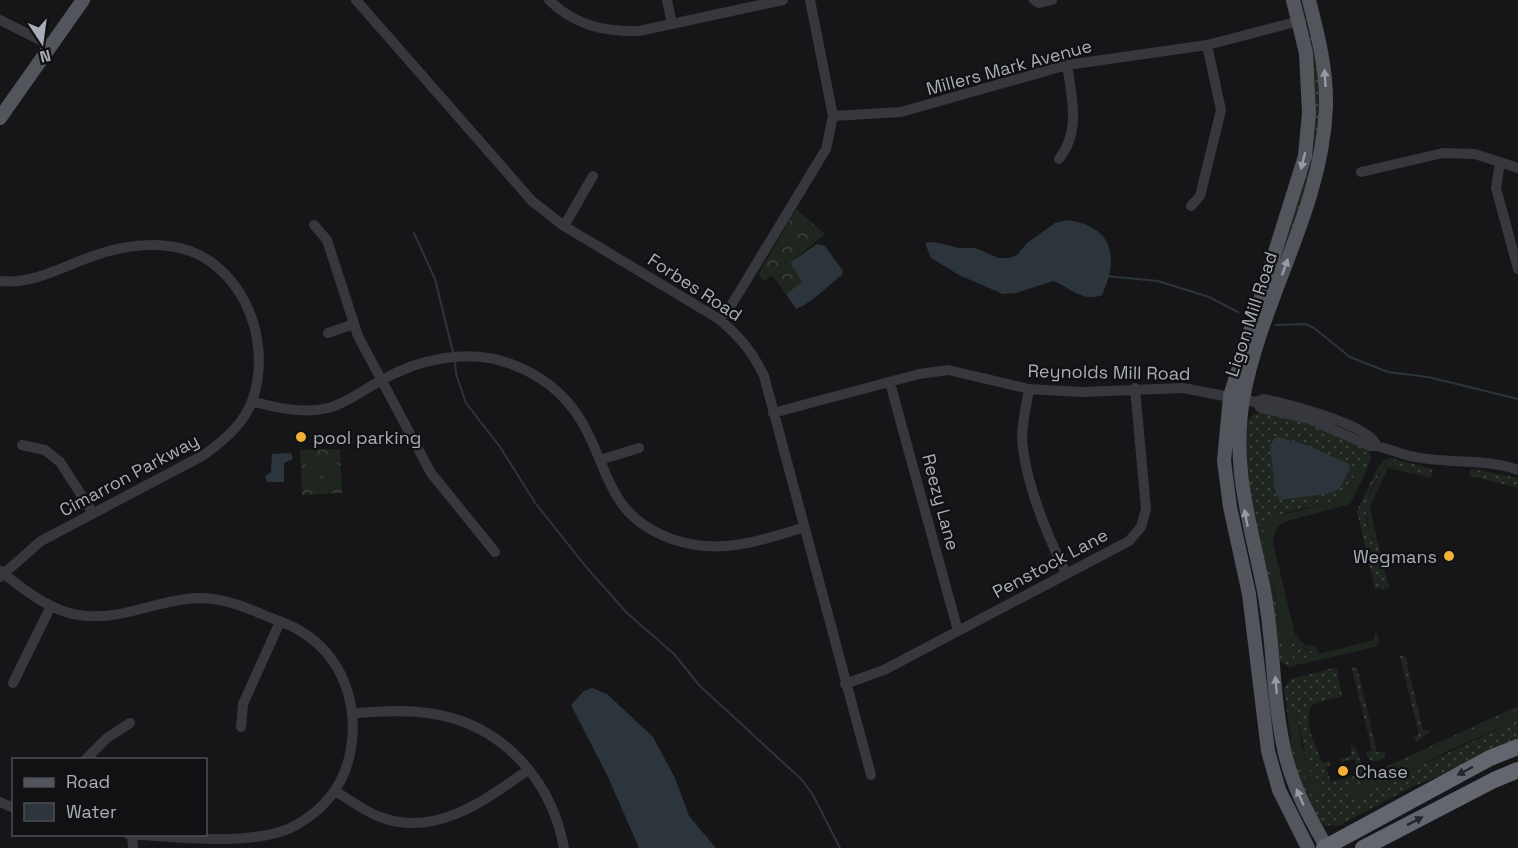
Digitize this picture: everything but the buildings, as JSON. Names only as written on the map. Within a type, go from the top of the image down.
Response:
[{"type":"highway","points":[[1326,848],[1490,758],[1518,747]]},
{"type":"highway","points":[[1363,848],[1494,780],[1518,770]]},
{"type":"main road","points":[[0,118],[83,0]]},
{"type":"main road","name":"Ligon Mill Road","points":[[1293,0],[1306,53],[1309,113],[1305,156],[1241,399],[1239,475],[1246,518],[1264,592],[1282,743],[1296,788],[1326,848]]},
{"type":"main road","name":"Ligon Mill Road","points":[[1308,848],[1279,790],[1263,728],[1249,594],[1225,478],[1224,444],[1310,195],[1322,146],[1326,108],[1326,73],[1309,0]]},
{"type":"street","name":"Forbes Road","points":[[356,0],[532,201],[564,226],[719,319],[741,337],[754,354],[764,376],[802,528],[871,775]]},
{"type":"street","points":[[549,0],[575,20],[592,27],[620,32],[639,31],[783,0]]},
{"type":"street","points":[[667,0],[672,24]]},
{"type":"street","points":[[719,319],[738,294],[826,149],[833,116],[810,0]]},
{"type":"street","points":[[1034,0],[1039,3],[1052,0]]},
{"type":"street","points":[[0,20],[52,46]]},
{"type":"street","name":"Millers Mark Avenue","points":[[833,116],[901,112],[1067,65],[1207,45],[1299,21]]},
{"type":"street","points":[[1191,206],[1200,196],[1221,110],[1207,45]]},
{"type":"street","points":[[1059,159],[1070,146],[1073,133],[1074,110],[1067,65]]},
{"type":"street","points":[[1361,172],[1443,153],[1475,154],[1518,168]]},
{"type":"street","points":[[1500,163],[1496,188],[1518,269]]},
{"type":"street","points":[[564,226],[593,176]]},
{"type":"street","points":[[314,225],[327,240],[354,324],[431,473],[495,552]]},
{"type":"street","name":"Cimarron Parkway","points":[[0,281],[26,280],[97,254],[125,247],[167,246],[188,249],[232,281],[256,327],[260,352],[252,401],[225,439],[204,455],[41,542],[1,574]]},
{"type":"street","points":[[328,333],[354,324]]},
{"type":"street","points":[[252,401],[272,407],[325,409],[341,404],[381,380],[416,364],[450,357],[483,358],[509,363],[540,377],[562,396],[580,419],[625,507],[642,524],[667,538],[701,546],[729,546],[802,528]]},
{"type":"street","name":"Reynolds Mill Road","points":[[773,413],[919,374],[948,370],[1029,389],[1081,392],[1135,388],[1183,388],[1241,399],[1263,399],[1324,415],[1370,436],[1375,440],[1376,445],[1409,456],[1484,462],[1518,470]]},
{"type":"street","name":"Reezy Lane","points":[[890,383],[958,631]]},
{"type":"street","name":"Penstock Lane","points":[[845,684],[884,670],[1129,541],[1141,527],[1146,509],[1135,388]]},
{"type":"street","points":[[1029,389],[1023,428],[1023,449],[1045,530],[1066,573]]},
{"type":"street","points":[[22,444],[45,450],[60,462],[93,513]]},
{"type":"street","points":[[600,460],[639,448]]},
{"type":"street","points":[[1,574],[51,606],[78,615],[120,616],[197,598],[235,603],[298,629],[330,656],[343,680],[354,713],[353,741],[335,791],[314,813],[297,825],[272,835],[233,838],[164,836]]},
{"type":"street","points":[[13,683],[51,606]]},
{"type":"street","points":[[241,727],[243,704],[280,622]]},
{"type":"street","points":[[354,713],[428,712],[476,728],[500,741],[549,796],[564,848]]},
{"type":"street","points":[[86,758],[107,738],[130,723]]},
{"type":"street","points":[[335,791],[386,819],[426,821],[465,812],[528,770]]},
{"type":"green space","points":[[1298,0],[1304,0],[1318,68],[1320,109],[1318,133],[1309,180],[1272,295],[1275,267],[1307,168]]},
{"type":"green space","points":[[796,209],[825,234],[790,263],[802,282],[786,294],[772,275],[764,281],[759,273]]},
{"type":"green space","points":[[1261,412],[1290,416],[1368,450],[1371,457],[1365,474],[1360,470],[1356,471],[1344,498],[1286,513],[1268,525],[1263,535],[1280,625],[1293,660],[1288,626],[1304,649],[1315,652],[1315,656],[1296,660],[1297,665],[1289,667],[1278,660],[1245,483],[1246,423],[1253,415]],"holes":[[[1279,437],[1307,445],[1350,466],[1339,488],[1280,500],[1275,491]]]},
{"type":"green space","points":[[340,449],[342,493],[302,495],[300,450]]},
{"type":"green space","points":[[337,456],[338,486],[324,486],[323,457]]},
{"type":"green space","points":[[305,457],[319,457],[320,486],[306,487]]},
{"type":"green space","points":[[1391,458],[1432,469],[1431,478],[1388,464],[1374,482],[1366,512],[1369,531],[1373,539],[1377,540],[1389,588],[1382,590],[1382,588],[1375,589],[1357,511],[1378,467],[1384,460]]},
{"type":"green space","points":[[1388,464],[1431,478],[1388,468],[1370,506],[1377,540],[1369,535],[1366,503],[1382,469]]},
{"type":"green space","points":[[1470,470],[1518,478],[1518,488],[1471,476],[1470,478]]},
{"type":"green space","points":[[1356,471],[1363,471],[1365,474],[1350,504],[1284,522],[1276,529],[1273,543],[1295,634],[1305,645],[1316,647],[1318,654],[1374,640],[1375,633],[1378,634],[1379,643],[1375,647],[1297,665],[1296,660],[1315,656],[1315,652],[1298,645],[1289,626],[1293,660],[1284,661],[1276,599],[1261,536],[1268,522],[1275,517],[1344,498]]},
{"type":"green space","points":[[1405,655],[1423,730],[1430,732],[1416,742],[1414,737],[1419,735],[1400,656]]},
{"type":"green space","points":[[1357,667],[1377,752],[1385,752],[1385,757],[1376,762],[1368,759],[1366,752],[1372,750],[1352,668]]},
{"type":"green space","points":[[1333,668],[1337,669],[1342,696],[1313,704],[1308,718],[1311,734],[1322,763],[1330,761],[1330,765],[1326,767],[1331,782],[1359,775],[1355,759],[1341,762],[1341,759],[1351,756],[1351,746],[1355,747],[1363,767],[1377,771],[1518,706],[1518,710],[1437,745],[1353,788],[1388,781],[1518,720],[1518,741],[1410,788],[1338,826],[1324,825],[1317,819],[1294,764],[1284,688],[1291,679]],"holes":[[[1289,712],[1296,713],[1309,769],[1313,797],[1293,745]]]},
{"type":"green space","points":[[1518,710],[1518,720],[1452,749],[1359,797],[1349,799],[1346,790],[1437,745]]},
{"type":"green space","points":[[1289,712],[1296,713],[1302,746],[1319,793],[1312,797],[1293,745]]},
{"type":"water","points":[[1067,220],[1082,223],[1094,229],[1103,236],[1108,245],[1111,256],[1110,268],[1102,295],[1082,296],[1053,281],[1016,293],[1003,294],[959,275],[931,258],[925,243],[934,242],[959,248],[975,248],[999,258],[1009,258],[1017,255],[1027,243],[1055,223]]},
{"type":"water","points":[[817,244],[825,246],[843,271],[842,275],[814,299],[796,309],[786,294],[802,282],[790,263]]},
{"type":"water","points":[[1279,437],[1307,445],[1349,464],[1350,469],[1339,489],[1326,494],[1280,500],[1275,491],[1270,445],[1275,438]]},
{"type":"water","points":[[291,453],[293,459],[284,463],[284,482],[267,482],[265,476],[271,472],[272,454]]},
{"type":"water","points":[[592,688],[607,694],[653,737],[675,778],[689,816],[716,848],[639,848],[608,777],[571,705],[584,691]]},
{"type":"waterway","points":[[414,233],[435,279],[453,352]]},
{"type":"waterway","points":[[1106,276],[1158,281],[1209,297],[1238,312]]},
{"type":"waterway","points":[[1276,325],[1305,324],[1314,328],[1350,357],[1388,372],[1428,377],[1518,399]]},
{"type":"waterway","points":[[455,361],[456,374],[466,403],[500,447],[536,504],[587,568],[627,613],[674,654],[699,685],[802,780],[813,795],[840,848]]},
{"type":"place","name":"pool parking","points":[[301,437]]},
{"type":"place","name":"Wegmans","points":[[1449,556]]},
{"type":"place","name":"Chase","points":[[1343,771]]}]
